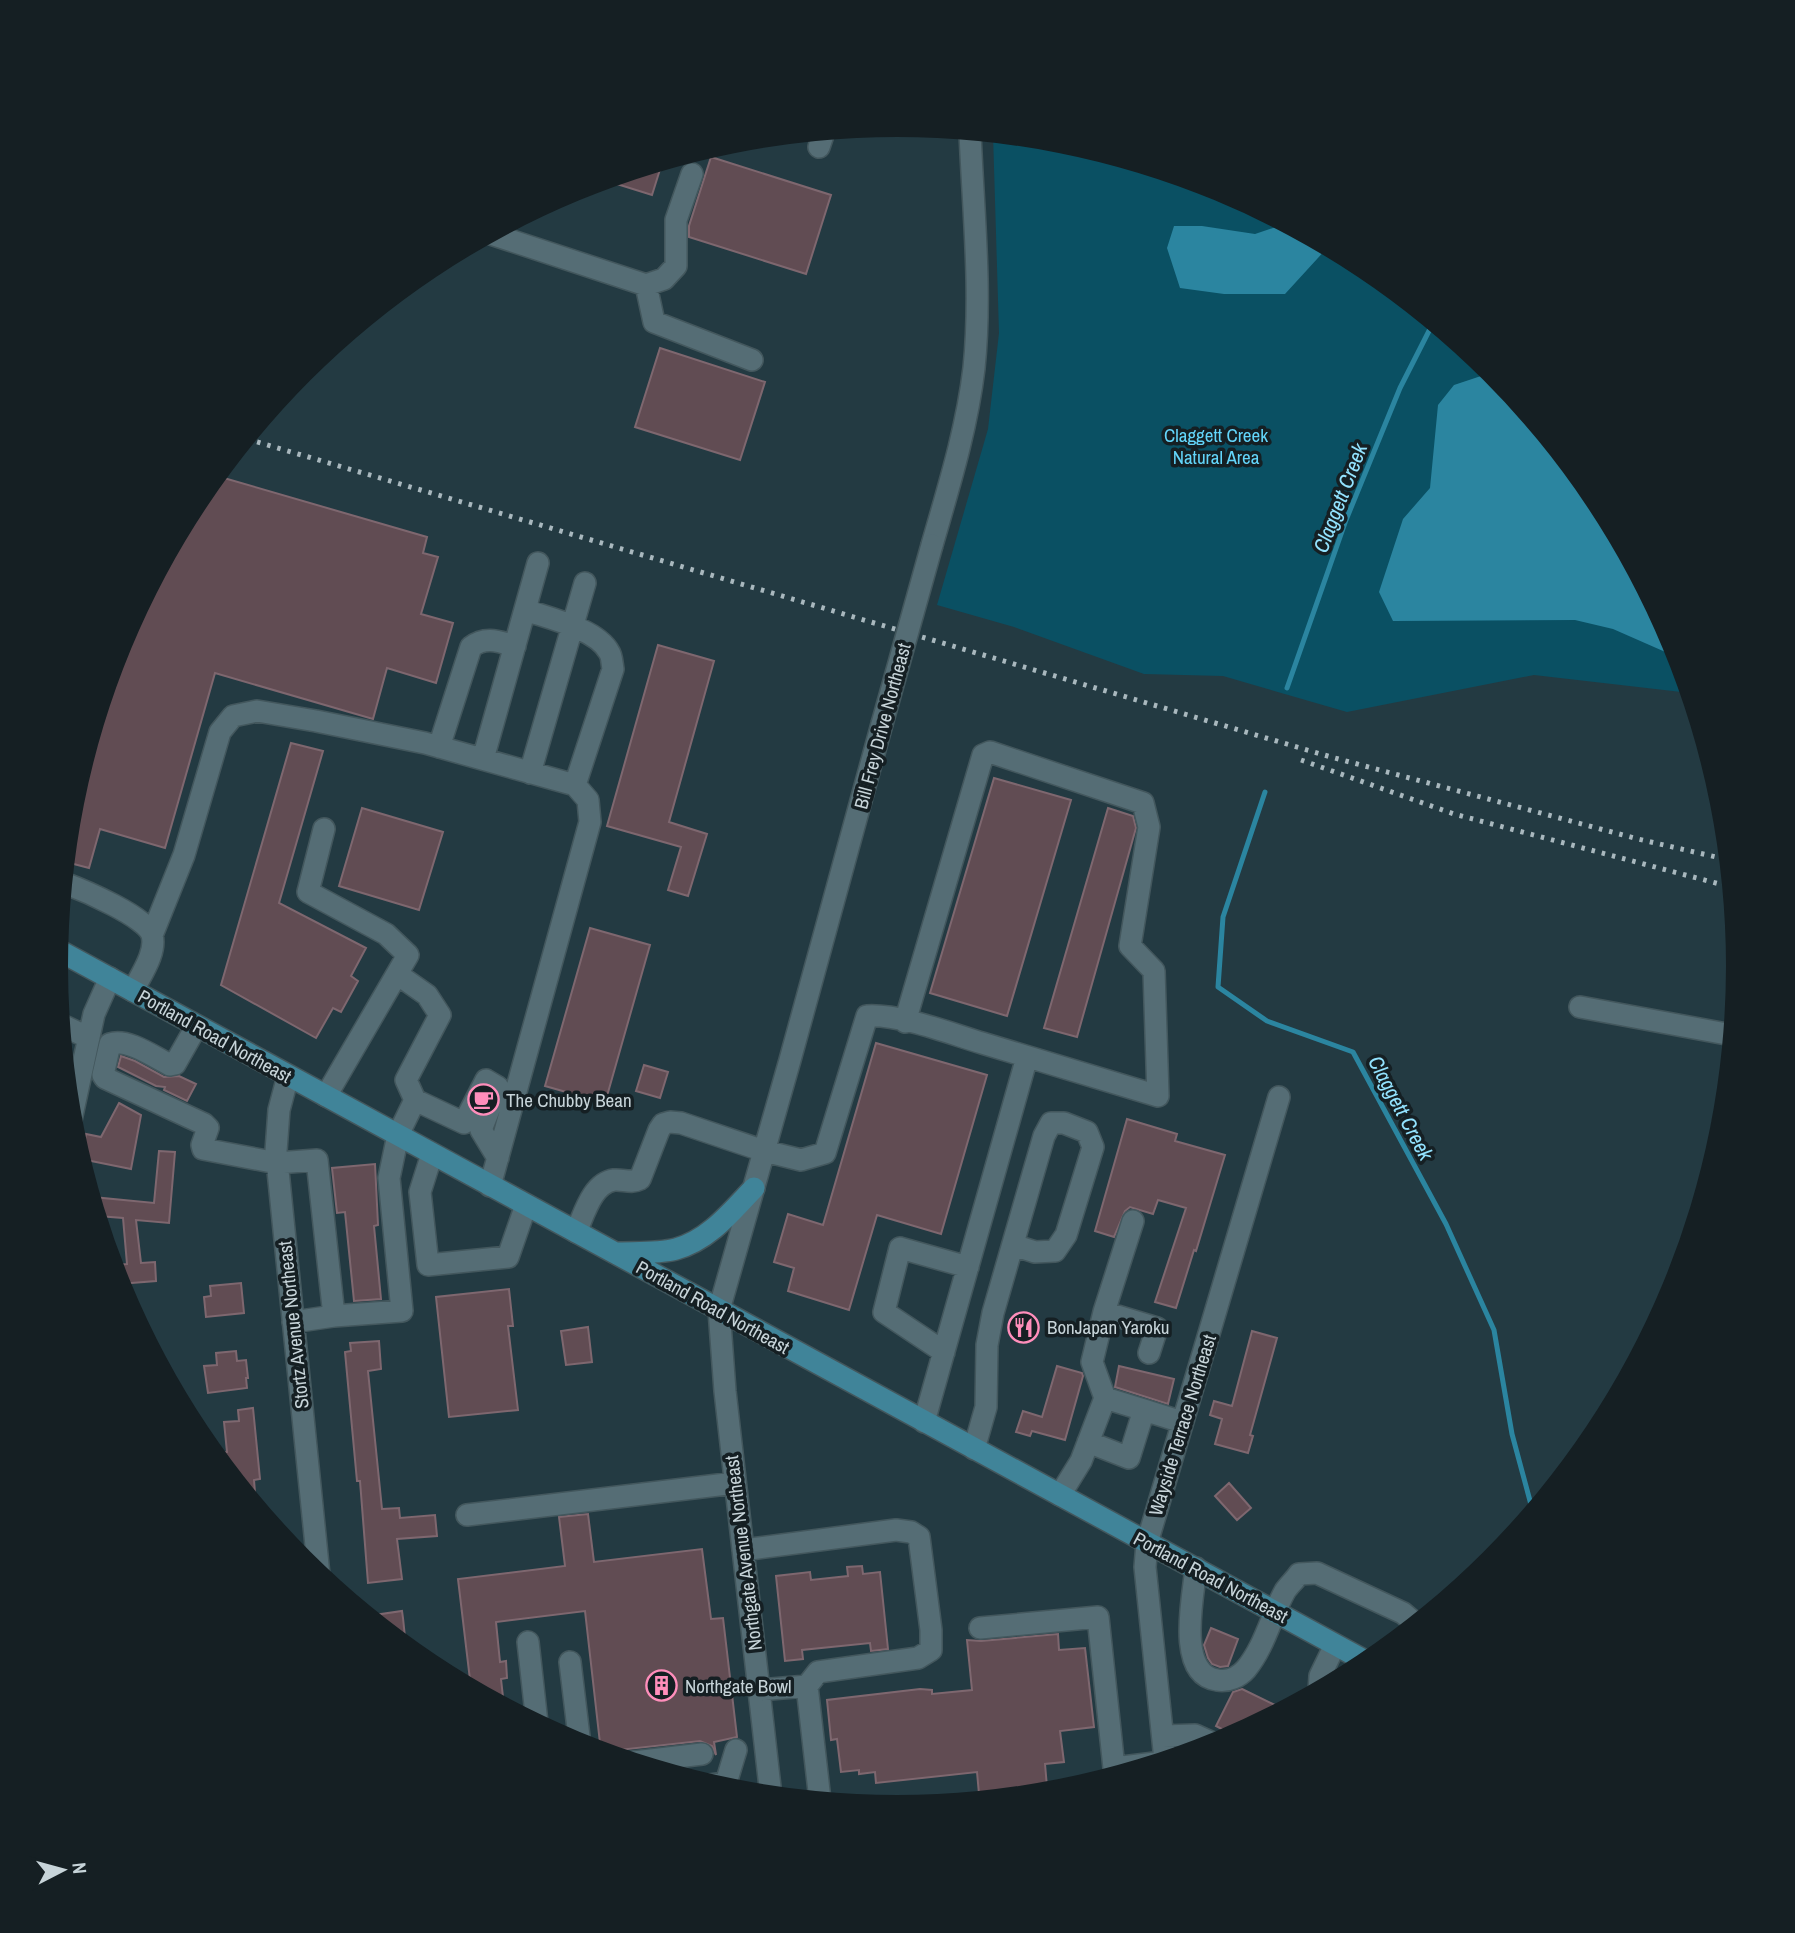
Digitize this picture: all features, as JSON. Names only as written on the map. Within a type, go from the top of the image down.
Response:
[{"type":"main road","name":"Portland Road Northeast","points":[[68,956],[1357,1657]]},
{"type":"main road","points":[[615,1253],[667,1251],[702,1238],[754,1188]]},
{"type":"street","name":"Bill Frey Drive Northeast","points":[[719,1310],[961,444],[974,366],[976,295],[970,141]]},
{"type":"street","points":[[503,238],[646,285],[664,279],[676,266],[677,220],[692,174]]},
{"type":"street","points":[[646,285],[654,322],[752,360]]},
{"type":"street","points":[[483,759],[538,564]]},
{"type":"street","points":[[530,772],[585,583]]},
{"type":"street","points":[[525,610],[572,625],[594,637],[609,652],[613,669],[575,785]]},
{"type":"street","points":[[439,747],[471,647],[480,640],[493,640],[515,646]]},
{"type":"street","points":[[133,991],[151,953],[152,935],[184,855],[220,732],[233,716],[257,711],[439,747],[575,785],[588,800],[590,822],[490,1186]]},
{"type":"street","points":[[576,1232],[595,1191],[601,1185],[618,1180],[634,1183],[640,1179],[663,1124],[681,1123],[764,1151],[802,1160],[825,1153],[867,1016],[881,1016],[905,1022],[1157,1096],[1154,971],[1130,946],[1149,827],[1143,803],[990,752],[983,755],[905,1022]]},
{"type":"street","points":[[324,829],[307,892],[386,934],[408,955],[326,1096]]},
{"type":"street","points":[[72,887],[141,920],[152,935]]},
{"type":"street","points":[[397,974],[428,995],[440,1015],[406,1080],[415,1100],[464,1123],[486,1080],[498,1087],[481,1130],[498,1158]]},
{"type":"street","points":[[78,1095],[92,1053],[94,1014],[110,978]]},
{"type":"street","points":[[1580,1007],[1724,1033]]},
{"type":"street","points":[[92,1053],[116,1042],[170,1065],[175,1064],[196,1027]]},
{"type":"street","points":[[71,1034],[92,1053],[106,1078],[204,1124],[208,1128],[203,1149],[277,1163],[317,1160],[334,1316]]},
{"type":"street","points":[[924,1422],[1027,1056]]},
{"type":"street","name":"Stortz Avenue Northeast","points":[[288,1076],[279,1110],[277,1163],[317,1559]]},
{"type":"street","name":"Wayside Terrace Northeast","points":[[1164,1752],[1145,1567],[1147,1543],[1279,1097]]},
{"type":"street","points":[[293,1322],[402,1311],[389,1178],[398,1135],[415,1100]]},
{"type":"street","points":[[974,1449],[986,1407],[987,1345],[991,1324],[1013,1245],[1044,1136],[1051,1123],[1065,1123],[1087,1132],[1093,1147],[1066,1235],[1061,1243],[1055,1251],[1035,1251],[1013,1245]]},
{"type":"street","points":[[432,1154],[419,1192],[428,1265],[508,1257],[526,1205]]},
{"type":"street","points":[[1060,1495],[1081,1461],[1105,1398],[1092,1362],[1104,1312],[1133,1221]]},
{"type":"street","points":[[944,1352],[884,1312],[900,1248],[968,1267]]},
{"type":"street","name":"Northgate Avenue Northeast","points":[[719,1310],[735,1483],[770,1786]]},
{"type":"street","points":[[1104,1312],[1157,1328],[1149,1353]]},
{"type":"street","points":[[1105,1398],[1182,1422]]},
{"type":"street","points":[[1088,1441],[1129,1458],[1144,1410]]},
{"type":"street","points":[[467,1515],[735,1483]]},
{"type":"street","points":[[743,1550],[896,1530],[911,1532],[919,1538],[931,1630],[931,1650],[918,1658],[818,1672],[807,1685],[759,1690]]},
{"type":"street","points":[[1196,1569],[1191,1648],[1195,1665],[1208,1677],[1221,1681],[1233,1679],[1240,1674],[1257,1652],[1286,1591],[1299,1574],[1317,1573],[1409,1618]]},
{"type":"street","points":[[980,1628],[1098,1617],[1108,1768]]},
{"type":"street","points":[[528,1642],[536,1712]]},
{"type":"street","points":[[1320,1680],[1335,1645]]},
{"type":"street","points":[[1154,1652],[1191,1648]]},
{"type":"street","points":[[570,1662],[578,1732]]},
{"type":"street","points":[[807,1685],[819,1792]]},
{"type":"street","points":[[1163,1736],[1195,1735],[1202,1738]]},
{"type":"street","points":[[656,1759],[766,1748]]},
{"type":"street","points":[[719,1752],[725,1777]]},
{"type":"green space","name":"Claggett Creek Natural Area","points":[[993,143],[1059,153],[1164,181],[1215,200],[1312,248],[1358,277],[1444,343],[1484,380],[1521,420],[1587,506],[1616,552],[1664,649],[1680,692],[1534,675],[1347,712],[1223,676],[1144,674],[1014,627],[937,605],[988,429],[999,333]]},
{"type":"shaded area","points":[[1174,226],[1202,226],[1255,234],[1273,228],[1322,254],[1285,294],[1224,294],[1180,288],[1167,248]]},
{"type":"shaded area","points":[[1480,376],[1555,462],[1616,552],[1665,652],[1613,629],[1575,620],[1393,621],[1379,592],[1403,519],[1430,488],[1438,405],[1454,385]]},
{"type":"building","points":[[715,158],[831,195],[806,274],[689,237],[689,226],[710,159]]},
{"type":"building","points":[[659,173],[652,195],[620,185]]},
{"type":"building","points":[[660,348],[765,382],[740,460],[635,427]]},
{"type":"building","points":[[228,479],[427,537],[423,553],[438,557],[421,614],[453,623],[436,683],[387,668],[373,719],[215,673],[165,848],[100,829],[89,868],[74,864],[75,858],[84,805],[112,700],[131,649],[179,552]]},
{"type":"building","points":[[658,645],[714,661],[669,822],[707,834],[688,896],[668,890],[681,847],[607,826]]},
{"type":"building","points":[[291,743],[323,751],[279,903],[366,948],[351,976],[358,981],[341,1012],[333,1008],[316,1038],[221,985]]},
{"type":"building","points":[[994,778],[1071,800],[1007,1016],[930,993]]},
{"type":"building","points":[[362,808],[443,832],[419,910],[339,886]]},
{"type":"building","points":[[1108,808],[1133,816],[1136,828],[1077,1037],[1044,1028]]},
{"type":"building","points":[[590,928],[650,945],[605,1103],[545,1086]]},
{"type":"building","points":[[876,1043],[987,1075],[941,1234],[877,1215],[849,1310],[788,1291],[794,1268],[774,1262],[788,1214],[823,1225]]},
{"type":"building","points":[[121,1056],[164,1077],[179,1076],[196,1084],[187,1101],[164,1090],[165,1087],[156,1086],[118,1067]]},
{"type":"building","points":[[644,1065],[668,1072],[660,1098],[636,1091]]},
{"type":"building","points":[[119,1103],[141,1115],[131,1169],[92,1161],[86,1134],[101,1137]]},
{"type":"building","points":[[1127,1119],[1177,1134],[1175,1141],[1225,1155],[1176,1308],[1155,1302],[1186,1208],[1158,1200],[1153,1214],[1130,1207],[1125,1211],[1114,1237],[1095,1231]]},
{"type":"building","points":[[159,1151],[175,1152],[169,1223],[136,1220],[141,1263],[155,1262],[156,1281],[131,1283],[124,1264],[127,1264],[123,1218],[107,1217],[102,1198],[154,1203]]},
{"type":"building","points":[[375,1164],[378,1225],[374,1226],[381,1299],[354,1301],[345,1212],[337,1213],[332,1168]]},
{"type":"building","points":[[241,1283],[244,1313],[206,1317],[204,1297],[211,1296],[210,1286]]},
{"type":"building","points":[[509,1289],[513,1326],[508,1326],[518,1410],[449,1417],[436,1297]]},
{"type":"building","points":[[588,1327],[592,1362],[566,1365],[561,1331]]},
{"type":"building","points":[[1252,1331],[1277,1338],[1250,1435],[1253,1436],[1248,1453],[1215,1444],[1222,1419],[1210,1415],[1214,1401],[1232,1406]]},
{"type":"building","points":[[379,1341],[381,1369],[368,1371],[382,1509],[399,1508],[400,1518],[435,1515],[437,1536],[397,1539],[402,1579],[368,1583],[360,1481],[357,1481],[345,1352],[351,1351],[350,1343]]},
{"type":"building","points":[[236,1351],[237,1361],[246,1360],[247,1388],[208,1393],[204,1366],[217,1365],[216,1353]]},
{"type":"building","points":[[1057,1366],[1082,1373],[1083,1376],[1065,1440],[1032,1431],[1030,1436],[1016,1432],[1023,1411],[1042,1417]]},
{"type":"building","points":[[1119,1366],[1174,1379],[1168,1404],[1115,1387]]},
{"type":"building","points":[[253,1408],[260,1479],[254,1480],[255,1489],[226,1452],[224,1422],[239,1421],[238,1410]]},
{"type":"building","points":[[1229,1483],[1251,1508],[1237,1520],[1215,1496]]},
{"type":"building","points":[[588,1514],[594,1562],[702,1549],[711,1619],[723,1618],[737,1737],[714,1742],[716,1755],[712,1746],[700,1741],[624,1749],[600,1740],[585,1611],[496,1622],[500,1662],[506,1661],[507,1678],[501,1679],[503,1695],[470,1677],[458,1579],[565,1566],[559,1517]]},
{"type":"building","points":[[862,1566],[863,1574],[880,1572],[888,1649],[871,1651],[870,1643],[802,1650],[803,1659],[785,1661],[776,1576],[810,1572],[811,1580],[848,1576],[847,1567]]},
{"type":"building","points":[[402,1611],[404,1632],[393,1624],[381,1614]]},
{"type":"building","points":[[1211,1628],[1238,1639],[1228,1666],[1212,1664],[1208,1658],[1204,1645]]},
{"type":"building","points":[[1058,1634],[1059,1650],[1085,1648],[1094,1727],[1060,1731],[1064,1762],[1045,1764],[1047,1782],[979,1792],[977,1772],[876,1783],[875,1772],[841,1772],[837,1739],[831,1740],[827,1700],[920,1689],[932,1690],[932,1694],[972,1690],[967,1640]]},
{"type":"building","points":[[1242,1689],[1274,1705],[1223,1729],[1216,1726],[1233,1692]]},
{"type":"waterway","name":"Claggett Creek","points":[[1287,688],[1346,520],[1400,388],[1429,331]]},
{"type":"waterway","name":"Claggett Creek","points":[[1265,792],[1223,917],[1218,987],[1267,1021],[1353,1052],[1446,1224],[1494,1330],[1512,1434],[1530,1502]]},
{"type":"railway","points":[[256,442],[1331,757],[1638,839],[1720,858]]},
{"type":"railway","points":[[1301,760],[1454,814],[1722,885]]},
{"type":"place","name":"The Chubby Bean","points":[[483,1100]]},
{"type":"place","name":"BonJapan Yaroku","points":[[1024,1327]]},
{"type":"place","name":"Northgate Bowl","points":[[662,1686]]}]
